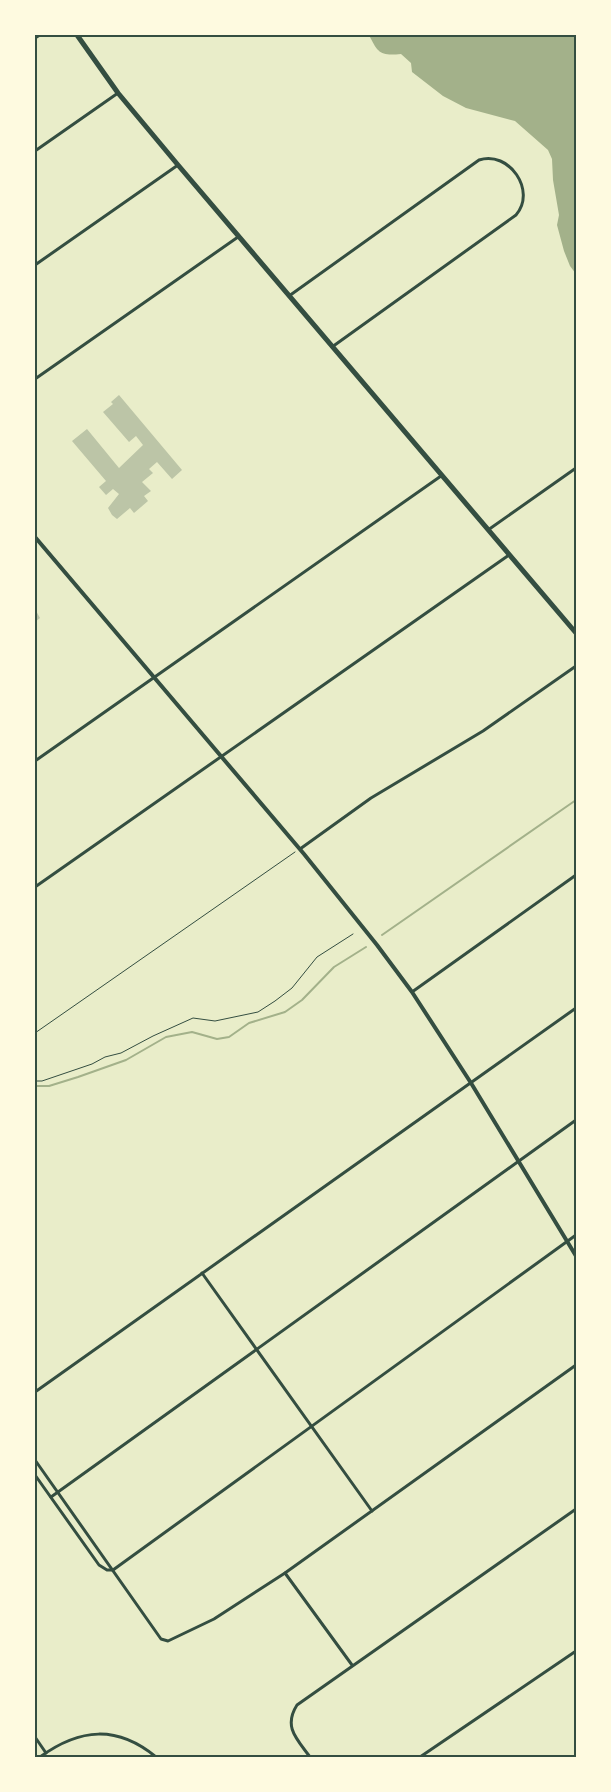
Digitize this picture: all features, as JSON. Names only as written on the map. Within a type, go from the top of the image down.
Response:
[{"type":"main road","points":[[77,35],[118,93],[178,165],[576,633]]},
{"type":"street","points":[[35,38],[40,35]]},
{"type":"street","points":[[35,152],[118,93]]},
{"type":"street","points":[[288,296],[479,160],[492,158],[504,162],[522,185],[523,204],[516,215],[332,347]]},
{"type":"street","points":[[35,265],[178,165]]},
{"type":"street","points":[[35,379],[238,236]]},
{"type":"street","points":[[488,531],[576,468]]},
{"type":"street","points":[[35,761],[441,476]]},
{"type":"street","points":[[35,537],[300,849],[377,945],[412,992],[471,1083],[576,1256]]},
{"type":"street","points":[[35,886],[509,555]]},
{"type":"street","points":[[300,849],[371,798],[483,731],[576,666]]},
{"type":"street","points":[[412,992],[576,875]]},
{"type":"street","points":[[35,1392],[576,1008]]},
{"type":"street","points":[[51,1497],[576,1120]]},
{"type":"street","points":[[35,1475],[99,1565],[106,1570],[113,1570],[576,1235]]},
{"type":"street","points":[[202,1273],[372,1511]]},
{"type":"street","points":[[35,1460],[161,1639],[168,1641],[214,1619],[285,1573],[576,1365]]},
{"type":"street","points":[[310,1757],[292,1731],[291,1724],[293,1711],[302,1700],[576,1509]]},
{"type":"street","points":[[285,1573],[352,1665]]},
{"type":"street","points":[[420,1757],[576,1651]]},
{"type":"street","points":[[40,1757],[63,1742],[90,1734],[105,1734],[133,1741],[156,1757]]},
{"type":"street","points":[[35,1737],[46,1753]]},
{"type":"path","points":[[35,1033],[300,849]]},
{"type":"path","points":[[35,1081],[42,1081],[121,1053],[152,1036],[193,1018],[215,1021],[258,1012],[275,1002],[292,988],[317,957],[352,934]]},
{"type":"shaded area","points":[[369,35],[576,35],[576,274],[570,266],[564,251],[557,225],[559,215],[553,180],[552,159],[548,150],[515,121],[466,108],[443,96],[412,72],[411,63],[401,54],[384,54],[380,52]]},
{"type":"building","points":[[119,395],[182,470],[172,479],[157,462],[149,469],[153,473],[142,482],[151,491],[144,496],[148,501],[134,513],[130,508],[117,519],[108,508],[119,494],[113,489],[106,495],[99,487],[106,481],[72,441],[87,429],[119,468],[143,445],[136,436],[129,442],[103,412],[113,404],[111,402]]},
{"type":"building","points":[[35,609],[40,618],[35,622]]},
{"type":"waterway","points":[[382,935],[576,800]]},
{"type":"waterway","points":[[35,1086],[49,1086],[126,1060],[166,1037],[192,1032],[217,1039],[229,1037],[249,1023],[285,1012],[302,1000],[334,967],[366,947]]}]
